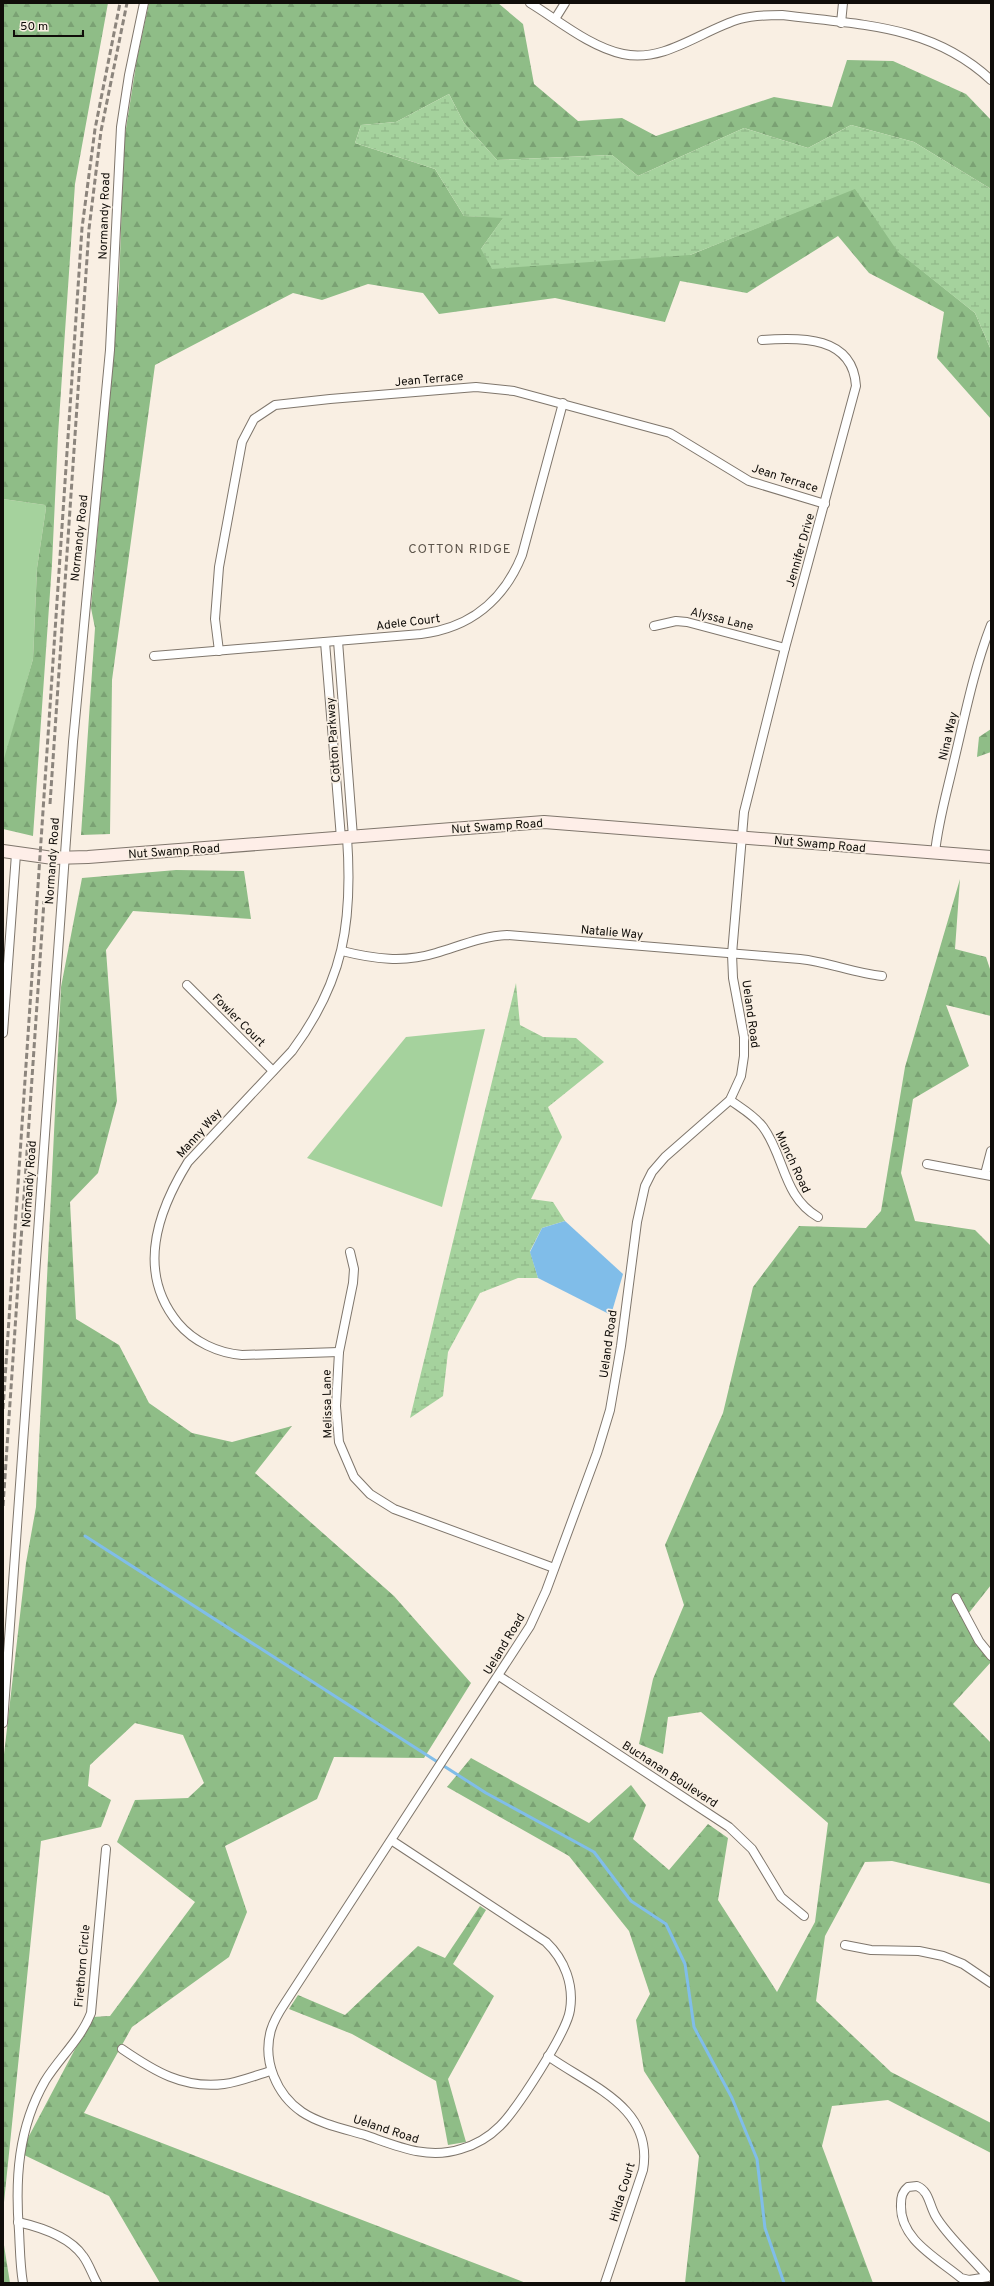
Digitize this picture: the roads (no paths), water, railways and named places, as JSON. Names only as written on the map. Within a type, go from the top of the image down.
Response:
[{"type":"main road","name":"Nut Swamp Road","points":[[3,851],[16,854],[64,858],[544,822],[935,854],[991,857]]},
{"type":"street","name":"Normandy Road","points":[[3,1723],[80,647],[110,350],[121,127],[129,75],[144,3]]},
{"type":"street","points":[[530,3],[605,47],[624,54],[636,56],[652,55],[668,50],[727,24],[750,16],[782,15],[906,32],[928,39],[965,58],[991,80]]},
{"type":"street","points":[[555,19],[565,3]]},
{"type":"street","points":[[841,23],[843,3]]},
{"type":"street","name":"Jennifer Drive","points":[[741,838],[744,812],[785,648],[855,395],[856,386],[853,370],[841,352],[830,345],[789,338],[762,340]]},
{"type":"street","name":"Jean Terrace","points":[[219,651],[216,606],[226,526],[242,442],[249,426],[261,413],[275,405],[289,402],[476,387],[514,391],[670,433],[749,481],[825,504]]},
{"type":"street","name":"Adele Court","points":[[154,656],[421,634],[443,630],[469,620],[497,598],[510,581],[522,555],[563,403]]},
{"type":"street","name":"Alyssa Lane","points":[[654,626],[676,621],[687,622],[785,648]]},
{"type":"street","name":"Nina Way","points":[[935,854],[937,830],[965,713],[991,625]]},
{"type":"street","name":"Cotton Parkway","points":[[338,641],[345,735],[347,837]]},
{"type":"street","name":"Cotton Parkway","points":[[325,642],[333,737],[347,837]]},
{"type":"street","points":[[333,737],[345,735]]},
{"type":"street","name":"Manny Way","points":[[339,1352],[242,1355],[219,1350],[197,1339],[181,1326],[166,1306],[158,1286],[154,1263],[156,1242],[163,1210],[176,1181],[196,1150],[292,1051],[315,1017],[326,996],[342,951],[350,902],[347,837]]},
{"type":"street","name":"Ueland Road","points":[[391,1840],[546,1942],[560,1959],[568,1975],[571,1988],[570,2012],[563,2033],[498,2128],[466,2148],[435,2154],[407,2150],[309,2116],[295,2107],[282,2092],[271,2071],[269,2043],[275,2019],[391,1840],[499,1676],[530,1626],[554,1568],[597,1453],[610,1410],[621,1346],[637,1222],[645,1186],[652,1172],[665,1157],[730,1100],[741,1076],[745,1047],[733,978],[732,954],[741,838]]},
{"type":"street","points":[[3,1033],[16,854]]},
{"type":"street","name":"Natalie Way","points":[[342,951],[380,958],[408,959],[435,954],[486,937],[507,935],[818,961],[856,973],[882,976]]},
{"type":"street","name":"Fowler Court","points":[[187,985],[273,1071]]},
{"type":"street","name":"Munch Road","points":[[730,1100],[752,1115],[763,1127],[773,1144],[794,1196],[803,1207],[818,1217]]},
{"type":"street","points":[[927,1164],[988,1175],[991,1151]]},
{"type":"street","name":"Melissa Lane","points":[[350,1252],[354,1269],[353,1283],[339,1352],[336,1406],[339,1442],[348,1466],[357,1482],[377,1500],[394,1510],[554,1568]]},
{"type":"street","points":[[956,1598],[979,1641],[991,1656]]},
{"type":"street","name":"Buchanan Boulevard","points":[[499,1676],[729,1827],[752,1849],[781,1897],[804,1916]]},
{"type":"street","name":"Firethorn Circle","points":[[23,2283],[16,2191],[18,2164],[27,2122],[36,2100],[46,2081],[84,2028],[91,2013],[106,1849]]},
{"type":"street","points":[[845,1945],[871,1950],[912,1950],[943,1956],[963,1964],[991,1983]]},
{"type":"street","points":[[122,2049],[160,2073],[191,2084],[224,2084],[271,2071]]},
{"type":"street","name":"Hilda Court","points":[[548,2056],[621,2104],[635,2121],[641,2134],[645,2156],[643,2170],[604,2283]]},
{"type":"street","points":[[913,2186],[925,2191],[938,2220],[990,2278],[969,2280],[961,2278],[909,2234],[902,2220],[901,2197],[904,2191],[913,2186]]},
{"type":"street","points":[[18,2222],[38,2227],[77,2249],[86,2261],[97,2283]]},
{"type":"water","points":[[565,1221],[623,1274],[611,1315],[538,1278],[530,1252],[542,1228]]},
{"type":"waterway","points":[[85,1536],[486,1793],[594,1852],[631,1901],[666,1924],[685,1964],[694,2027],[732,2098],[757,2159],[765,2228],[784,2283]]},
{"type":"railway","points":[[3,1409],[82,228],[95,129],[120,3]]},
{"type":"railway","points":[[50,804],[89,229],[101,131],[127,3]]},
{"type":"railway","points":[[3,1506],[44,901]]},
{"type":"district","name":"COTTON RIDGE","points":[[460,548]]}]
